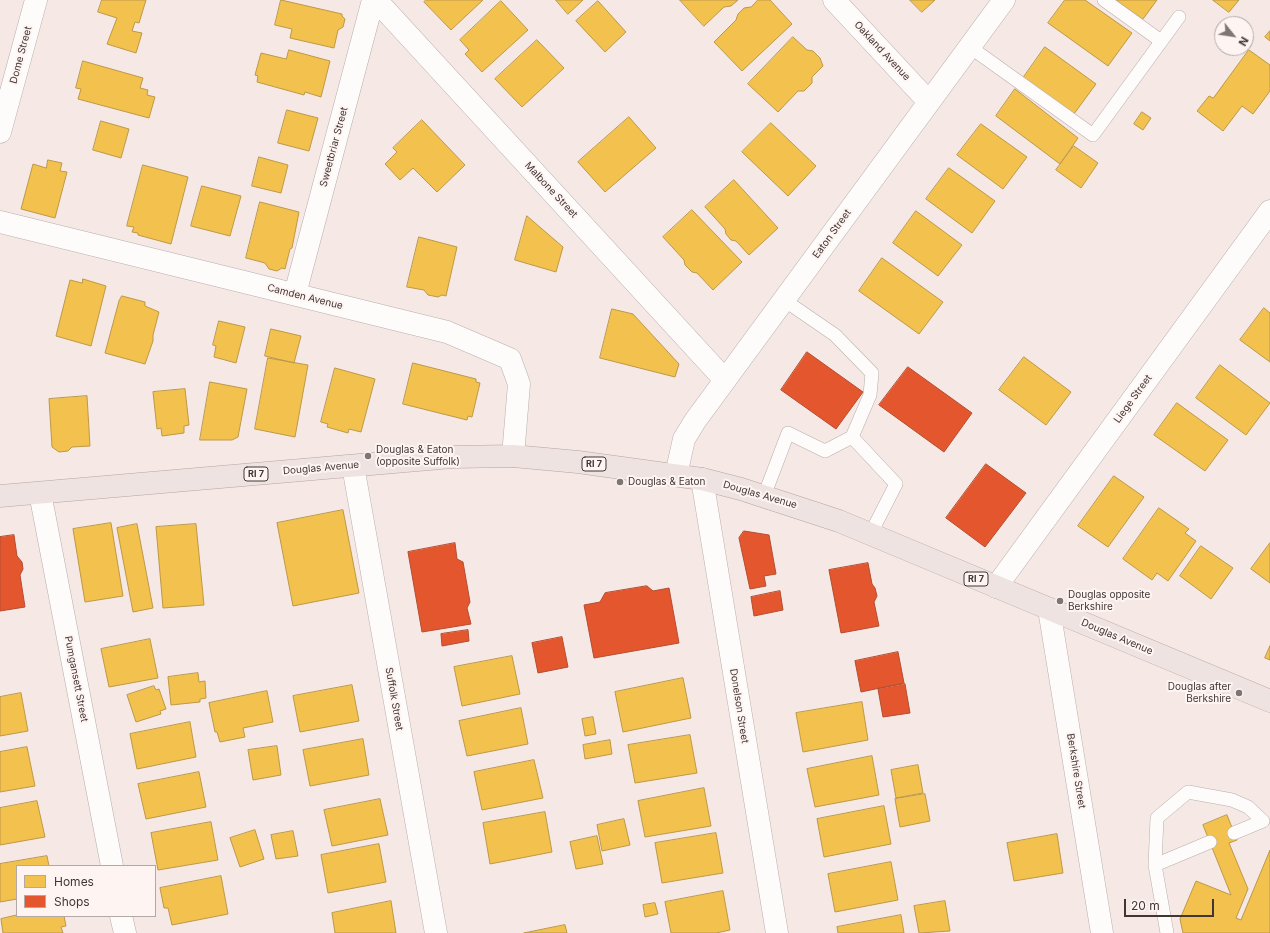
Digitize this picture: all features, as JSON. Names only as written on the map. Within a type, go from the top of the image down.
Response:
[{"type":"main road","name":"Douglas Avenue","points":[[0,496],[452,457],[513,456],[578,462],[702,479],[818,513],[1270,701]]},
{"type":"street","name":"Dome Street","points":[[0,132],[36,0]]},
{"type":"street","name":"Sweetbriar Street","points":[[295,294],[373,0]]},
{"type":"street","name":"Malbone Street","points":[[376,0],[725,380]]},
{"type":"street","name":"Oakland Avenue","points":[[834,0],[929,102]]},
{"type":"street","name":"Eaton Street","points":[[676,475],[684,439],[725,380],[1004,0]]},
{"type":"street","name":"Liege Street","points":[[996,587],[1270,211]]},
{"type":"street","name":"Camden Avenue","points":[[0,222],[447,332],[510,359],[519,384],[513,456]]},
{"type":"street","name":"Suffolk Street","points":[[353,466],[436,933]]},
{"type":"street","name":"Donelson Street","points":[[702,479],[777,933]]},
{"type":"street","name":"Pumgansett Street","points":[[40,492],[112,865]]},
{"type":"street","name":"Berkshire Street","points":[[1050,609],[1102,933]]},
{"type":"street","points":[[121,917],[125,933]]},
{"type":"lane","points":[[1104,0],[1161,41]]},
{"type":"lane","points":[[970,47],[1093,135],[1179,17]]},
{"type":"lane","points":[[764,496],[788,433],[825,451],[852,437],[870,395],[872,373],[835,335],[784,300]]},
{"type":"lane","points":[[852,437],[896,484],[870,535]]},
{"type":"lane","points":[[1167,933],[1155,865],[1158,818],[1188,792],[1232,800],[1248,807],[1262,821],[1234,833]]},
{"type":"lane","points":[[1155,865],[1210,842]]},
{"type":"building: Homes","points":[[102,0],[146,0],[139,23],[135,22],[132,31],[142,33],[136,53],[107,44],[117,18],[98,12]]},
{"type":"building: Homes","points":[[281,0],[342,14],[345,19],[343,27],[338,30],[334,48],[290,38],[292,29],[275,25]]},
{"type":"building: Homes","points":[[426,0],[483,0],[451,30],[424,2]]},
{"type":"building: Homes","points":[[556,0],[583,0],[568,14]]},
{"type":"building: Homes","points":[[680,0],[738,0],[731,6],[724,7],[704,26]]},
{"type":"building: Homes","points":[[758,0],[770,0],[792,24],[742,71],[714,42],[736,20],[738,14],[744,8],[751,7]]},
{"type":"building: Homes","points":[[910,0],[935,0],[922,12]]},
{"type":"building: Homes","points":[[1065,0],[1085,0],[1132,33],[1108,66],[1048,23]]},
{"type":"building: Homes","points":[[1116,0],[1157,0],[1143,19]]},
{"type":"building: Homes","points":[[1213,0],[1239,0],[1229,12]]},
{"type":"building: Homes","points":[[501,1],[528,30],[482,72],[465,54],[469,50],[460,40]]},
{"type":"building: Homes","points":[[598,1],[626,32],[605,52],[576,21]]},
{"type":"building: Homes","points":[[1270,31],[1270,41],[1265,37]]},
{"type":"building: Homes","points":[[793,37],[807,50],[813,51],[820,58],[823,66],[812,77],[812,83],[804,91],[798,91],[778,112],[748,84]]},
{"type":"building: Homes","points":[[537,40],[564,68],[522,107],[495,79]]},
{"type":"building: Homes","points":[[1045,47],[1096,84],[1071,118],[1021,81]]},
{"type":"building: Homes","points":[[289,50],[330,61],[321,97],[305,92],[304,95],[257,82],[258,76],[255,75],[261,53],[286,59]]},
{"type":"building: Homes","points":[[1254,54],[1270,65],[1270,91],[1253,114],[1242,106],[1223,131],[1197,111],[1209,96],[1213,98],[1244,56],[1254,56]]},
{"type":"building: Homes","points":[[83,61],[143,78],[140,88],[148,90],[147,95],[155,97],[149,118],[78,99],[81,89],[76,88]]},
{"type":"building: Homes","points":[[1015,89],[1078,138],[1060,164],[996,116]]},
{"type":"building: Homes","points":[[287,110],[318,118],[309,151],[278,143]]},
{"type":"building: Homes","points":[[1142,112],[1151,118],[1143,130],[1134,124]]},
{"type":"building: Homes","points":[[629,117],[656,148],[605,192],[578,162]]},
{"type":"building: Homes","points":[[422,120],[465,165],[437,192],[413,168],[400,180],[385,164],[397,152],[393,148]]},
{"type":"building: Homes","points":[[101,121],[129,129],[121,158],[93,150]]},
{"type":"building: Homes","points":[[771,123],[816,166],[788,196],[742,152]]},
{"type":"building: Homes","points":[[981,124],[1027,157],[1003,189],[957,155]]},
{"type":"building: Homes","points":[[1074,146],[1098,163],[1081,188],[1056,170]]},
{"type":"building: Homes","points":[[259,157],[288,165],[281,193],[252,186]]},
{"type":"building: Homes","points":[[48,160],[62,163],[60,171],[67,172],[55,218],[21,209],[33,164],[46,168]]},
{"type":"building: Homes","points":[[143,165],[188,177],[171,244],[138,235],[138,233],[132,232],[134,227],[127,226]]},
{"type":"building: Homes","points":[[949,168],[995,201],[972,233],[926,199]]},
{"type":"building: Homes","points":[[734,180],[778,228],[749,255],[736,241],[731,240],[726,234],[725,229],[705,207]]},
{"type":"building: Homes","points":[[202,186],[241,196],[230,236],[191,226]]},
{"type":"building: Homes","points":[[260,202],[299,212],[292,248],[290,249],[285,269],[282,268],[277,271],[269,269],[265,263],[246,258]]},
{"type":"building: Homes","points":[[692,210],[742,262],[713,290],[697,273],[692,272],[685,265],[684,260],[663,237]]},
{"type":"building: Homes","points":[[916,211],[962,245],[938,276],[893,243]]},
{"type":"building: Homes","points":[[527,216],[563,247],[556,272],[515,260]]},
{"type":"building: Homes","points":[[419,237],[457,247],[446,296],[442,295],[438,297],[428,295],[424,290],[407,287]]},
{"type":"building: Homes","points":[[882,258],[943,302],[919,334],[859,291]]},
{"type":"building: Homes","points":[[83,279],[106,286],[91,346],[56,336],[70,280],[82,283]]},
{"type":"building: Homes","points":[[122,296],[145,302],[145,306],[159,312],[153,335],[153,341],[145,364],[105,353],[119,301]]},
{"type":"building: Homes","points":[[1264,308],[1270,313],[1270,362],[1240,340]]},
{"type":"building: Homes","points":[[612,309],[633,314],[679,364],[675,377],[600,358]]},
{"type":"building: Homes","points":[[219,321],[245,327],[236,363],[214,357],[216,346],[213,345]]},
{"type":"building: Homes","points":[[271,329],[301,336],[294,363],[265,356]]},
{"type":"building: Homes","points":[[1024,357],[1071,392],[1046,425],[999,390]]},
{"type":"building: Homes","points":[[268,358],[308,365],[295,437],[255,429]]},
{"type":"building: Homes","points":[[413,363],[476,379],[476,382],[480,383],[472,417],[468,416],[467,420],[403,404]]},
{"type":"building: Homes","points":[[1220,365],[1270,403],[1246,435],[1196,398]]},
{"type":"building: Homes","points":[[335,368],[375,379],[361,432],[349,429],[348,433],[327,427],[328,424],[321,422]]},
{"type":"building: Homes","points":[[210,382],[247,389],[238,437],[232,440],[200,440]]},
{"type":"building: Homes","points":[[185,389],[189,425],[184,426],[184,433],[162,436],[161,428],[157,429],[153,392]]},
{"type":"building: Homes","points":[[87,396],[90,446],[72,447],[68,451],[59,452],[52,447],[49,399]]},
{"type":"building: Homes","points":[[1177,403],[1228,440],[1205,471],[1154,435]]},
{"type":"building: Homes","points":[[1114,476],[1144,497],[1108,547],[1078,526]]},
{"type":"building: Homes","points":[[1159,508],[1189,529],[1185,533],[1196,541],[1168,581],[1157,573],[1152,580],[1123,559]]},
{"type":"building: Homes","points":[[343,510],[359,593],[293,606],[277,523]]},
{"type":"building: Homes","points":[[111,523],[123,596],[85,602],[73,529]]},
{"type":"building: Homes","points":[[137,524],[153,608],[133,612],[117,528]]},
{"type":"building: Homes","points":[[196,524],[204,605],[163,608],[156,527]]},
{"type":"building: Homes","points":[[1270,543],[1270,583],[1251,569]]},
{"type":"building: Homes","points":[[1201,546],[1233,568],[1211,599],[1180,576]]},
{"type":"building: Homes","points":[[150,639],[158,678],[109,687],[101,649]]},
{"type":"building: Homes","points":[[1270,646],[1270,660],[1265,658]]},
{"type":"building: Homes","points":[[512,656],[520,694],[462,706],[454,667]]},
{"type":"building: Homes","points":[[198,673],[199,682],[205,681],[206,698],[200,699],[200,702],[171,705],[168,677]]},
{"type":"building: Homes","points":[[683,678],[691,718],[623,732],[615,692]]},
{"type":"building: Homes","points":[[352,685],[359,721],[300,732],[293,696]]},
{"type":"building: Homes","points":[[154,686],[156,690],[159,689],[166,709],[160,711],[161,714],[136,722],[127,695]]},
{"type":"building: Homes","points":[[267,691],[273,722],[243,728],[245,737],[220,742],[217,732],[215,732],[209,703]]},
{"type":"building: Homes","points":[[21,693],[28,731],[0,736],[0,697]]},
{"type":"building: Homes","points":[[862,702],[868,740],[803,752],[796,713]]},
{"type":"building: Homes","points":[[521,708],[528,744],[467,756],[459,721]]},
{"type":"building: Homes","points":[[593,717],[596,734],[585,736],[582,719]]},
{"type":"building: Homes","points":[[190,722],[196,757],[137,769],[130,734]]},
{"type":"building: Homes","points":[[690,735],[697,773],[635,783],[628,745]]},
{"type":"building: Homes","points":[[363,739],[369,775],[310,786],[303,750]]},
{"type":"building: Homes","points":[[610,740],[612,754],[585,759],[583,745]]},
{"type":"building: Homes","points":[[277,746],[281,775],[253,780],[248,750]]},
{"type":"building: Homes","points":[[27,747],[35,786],[0,792],[0,752]]},
{"type":"building: Homes","points":[[872,756],[879,795],[815,807],[807,769]]},
{"type":"building: Homes","points":[[534,760],[543,798],[482,810],[474,772]]},
{"type":"building: Homes","points":[[918,765],[923,793],[896,798],[891,770]]},
{"type":"building: Homes","points":[[199,772],[206,807],[146,819],[138,784]]},
{"type":"building: Homes","points":[[704,788],[711,826],[645,837],[638,801]]},
{"type":"building: Homes","points":[[925,794],[930,821],[900,827],[895,799]]},
{"type":"building: Homes","points":[[380,799],[388,835],[332,846],[324,810]]},
{"type":"building: Homes","points":[[37,801],[45,837],[0,845],[0,808]]},
{"type":"building: Homes","points":[[884,806],[891,844],[824,857],[817,819]]},
{"type":"building: Homes","points":[[545,812],[552,852],[490,864],[483,823]]},
{"type":"building: Homes","points":[[1227,815],[1237,840],[1229,843],[1248,889],[1236,918],[1241,920],[1270,850],[1270,933],[1183,933],[1180,919],[1196,881],[1231,895],[1203,825]]},
{"type":"building: Homes","points":[[624,819],[630,845],[602,851],[597,825]]},
{"type":"building: Homes","points":[[211,822],[218,860],[158,870],[151,833]]},
{"type":"building: Homes","points":[[255,830],[264,859],[240,867],[230,838]]},
{"type":"building: Homes","points":[[293,831],[298,856],[276,859],[271,835]]},
{"type":"building: Homes","points":[[716,833],[723,873],[662,883],[655,843]]},
{"type":"building: Homes","points":[[1057,834],[1063,873],[1014,881],[1007,843]]},
{"type":"building: Homes","points":[[597,836],[603,864],[576,869],[570,842]]},
{"type":"building: Homes","points":[[379,844],[386,882],[328,893],[321,855]]},
{"type":"building: Homes","points":[[47,856],[49,865],[16,865],[16,899],[0,902],[0,864]]},
{"type":"building: Homes","points":[[891,862],[898,900],[835,912],[828,874]]},
{"type":"building: Homes","points":[[221,876],[228,914],[172,925],[168,908],[164,908],[160,888]]},
{"type":"building: Homes","points":[[723,891],[730,930],[716,933],[671,933],[665,902]]},
{"type":"building: Homes","points":[[391,901],[396,933],[335,933],[332,913]]},
{"type":"building: Homes","points":[[945,901],[950,931],[919,933],[914,906]]},
{"type":"building: Homes","points":[[655,903],[658,914],[645,917],[643,905]]},
{"type":"building: Homes","points":[[16,915],[16,917],[64,917],[66,926],[61,927],[63,933],[3,933],[1,919]]},
{"type":"building: Homes","points":[[901,915],[904,933],[838,933],[837,927]]},
{"type":"building: Homes","points":[[565,925],[567,933],[524,933]]},
{"type":"building: Shops","points":[[807,352],[863,392],[836,429],[781,390]]},
{"type":"building: Shops","points":[[908,367],[972,413],[944,452],[879,405]]},
{"type":"building: Shops","points":[[986,464],[1026,493],[985,547],[946,518]]},
{"type":"building: Shops","points":[[744,531],[769,535],[776,574],[764,576],[766,586],[750,589],[739,538]]},
{"type":"building: Shops","points":[[14,535],[17,556],[22,562],[23,569],[20,575],[25,607],[0,611],[0,537]]},
{"type":"building: Shops","points":[[455,543],[457,559],[463,562],[470,602],[467,608],[471,624],[422,632],[408,552]]},
{"type":"building: Shops","points":[[868,563],[872,584],[875,588],[877,596],[874,602],[879,626],[841,633],[829,570]]},
{"type":"building: Shops","points":[[647,586],[653,591],[669,588],[679,643],[594,658],[584,605],[600,602],[605,593]]},
{"type":"building: Shops","points":[[780,591],[783,610],[754,616],[751,597]]},
{"type":"building: Shops","points":[[468,630],[469,641],[442,646],[441,634]]},
{"type":"building: Shops","points":[[562,637],[568,667],[538,673],[532,643]]},
{"type":"building: Shops","points":[[898,652],[904,683],[861,692],[855,661]]},
{"type":"building: Shops","points":[[905,684],[910,713],[883,717],[878,689]]},
{"type":"place","name":"Douglas & Eaton (opposite Suffolk)","points":[[368,456]]},
{"type":"place","name":"Douglas & Eaton","points":[[620,482]]},
{"type":"place","name":"Douglas opposite Berkshire","points":[[1060,601]]},
{"type":"place","name":"Douglas after Berkshire","points":[[1239,693]]}]
